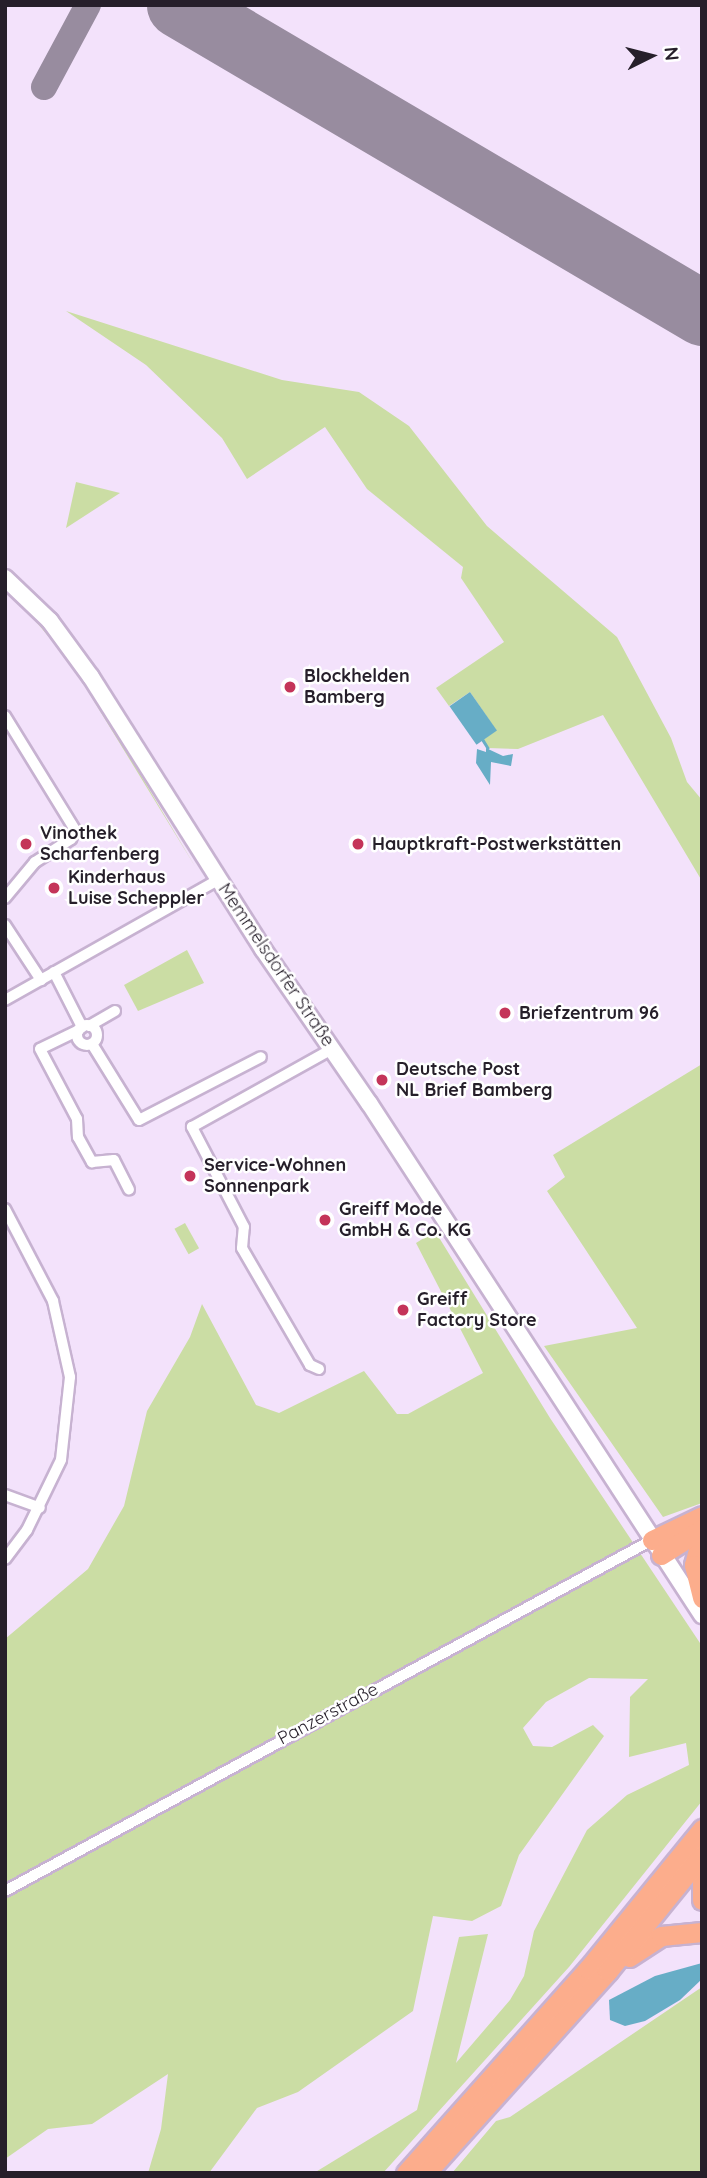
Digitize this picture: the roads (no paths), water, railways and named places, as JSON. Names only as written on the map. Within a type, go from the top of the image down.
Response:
[{"type":"highway","points":[[657,1548],[702,1516]]},
{"type":"highway","points":[[657,1548],[702,1530]]},
{"type":"highway","points":[[702,1535],[694,1565],[702,1598]]},
{"type":"highway","points":[[406,2173],[588,1969],[702,1829]]},
{"type":"highway","points":[[426,2173],[607,1971],[702,1855]]},
{"type":"highway","points":[[702,1875],[702,1900]]},
{"type":"highway","points":[[607,1971],[661,1936],[702,1932]]},
{"type":"main road","name":"Memmelsdorfer Straße","points":[[5,578],[69,646],[218,880],[445,1220],[702,1615]]},
{"type":"street","points":[[5,716],[73,821],[71,839],[35,862],[5,898]]},
{"type":"street","points":[[5,1000],[218,880]]},
{"type":"street","points":[[5,925],[41,979]]},
{"type":"street","points":[[54,972],[83,1027],[96,1037],[92,1044]]},
{"type":"street","points":[[115,1011],[40,1049],[77,1119],[78,1137],[92,1162],[114,1160],[129,1189]]},
{"type":"street","points":[[83,1027],[82,1044],[92,1044]]},
{"type":"street","points":[[92,1044],[139,1120],[261,1057]]},
{"type":"street","points":[[319,1369],[310,1365],[242,1248],[244,1227],[192,1127],[332,1049]]},
{"type":"street","points":[[5,1209],[46,1283],[68,1353],[66,1437],[40,1508],[5,1559]]},
{"type":"street","points":[[5,1494],[40,1508]]},
{"type":"street","name":"Panzerstraße","points":[[5,1891],[657,1548]]},
{"type":"water","points":[[470,692],[497,731],[476,745],[450,706]]},
{"type":"water","points":[[486,748],[503,756],[513,754],[511,766],[491,762],[490,785],[476,763],[477,749],[486,752]]},
{"type":"water","points":[[702,1963],[702,1979],[680,2000],[645,2021],[625,2026],[610,2020],[609,2000],[655,1976]]},
{"type":"waterway","points":[[483,740],[488,748]]},
{"type":"place","name":"Blockhelden Bamberg","points":[[290,687]]},
{"type":"place","name":"Vinothek Scharfenberg","points":[[26,844]]},
{"type":"place","name":"Hauptkraft-Postwerkstätten","points":[[358,844]]},
{"type":"place","name":"Kinderhaus Luise Scheppler","points":[[54,888]]},
{"type":"place","name":"Briefzentrum 96","points":[[505,1013]]},
{"type":"place","name":"Deutsche Post NL Brief Bamberg","points":[[382,1080]]},
{"type":"place","name":"Service-Wohnen Sonnenpark","points":[[190,1176]]},
{"type":"place","name":"Greiff Mode GmbH & Co. KG","points":[[325,1220]]},
{"type":"place","name":"Greiff Factory Store","points":[[403,1310]]}]
